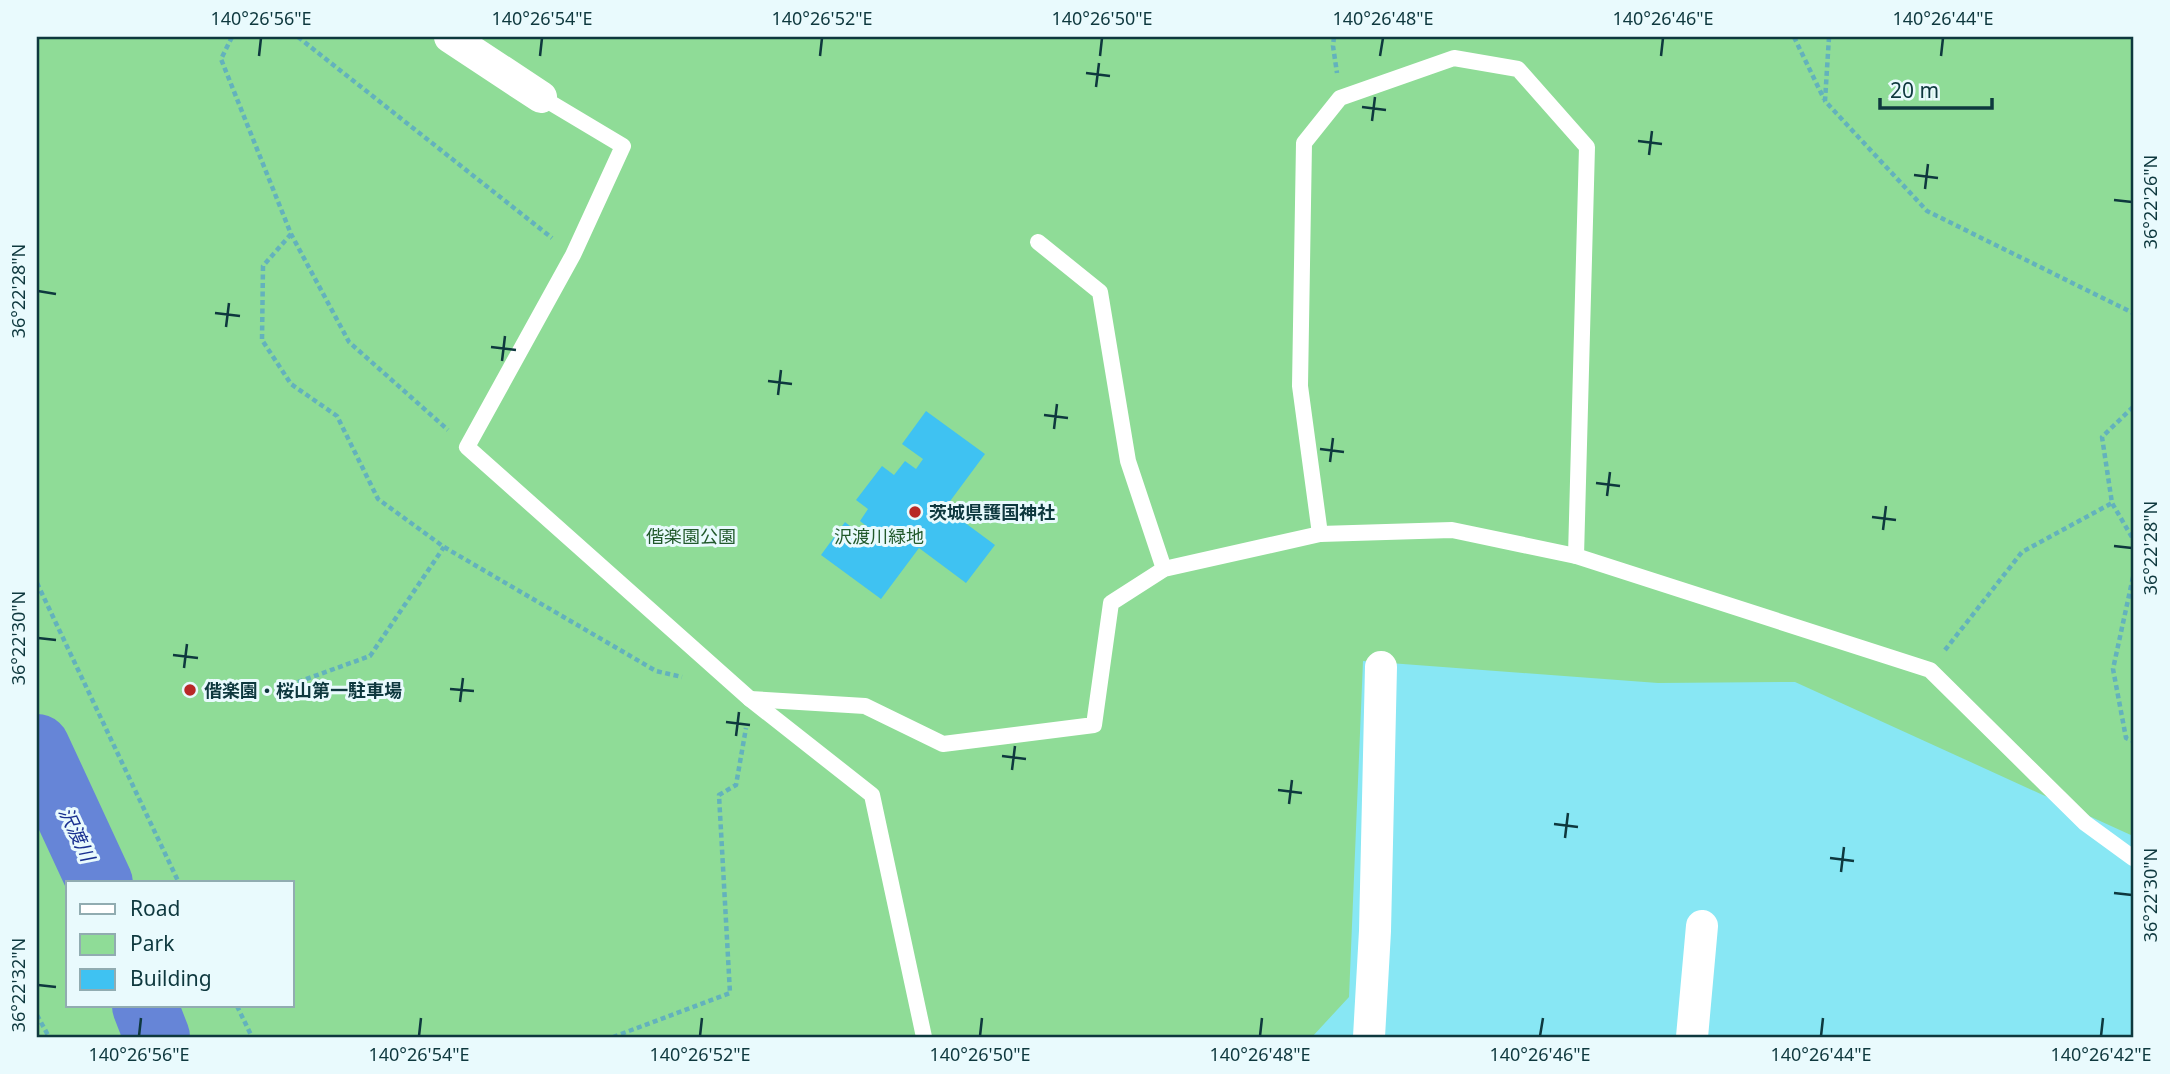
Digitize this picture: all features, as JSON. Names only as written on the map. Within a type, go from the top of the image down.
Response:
[{"type":"street","points":[[450,37],[541,97]]},
{"type":"street","points":[[1369,1037],[1375,931],[1381,667]]},
{"type":"street","points":[[1692,1037],[1702,926]]},
{"type":"lane","points":[[1320,534],[1300,386],[1304,143],[1340,98],[1454,58],[1518,69],[1587,147],[1576,556]]},
{"type":"lane","points":[[541,97],[623,146],[573,255],[467,447],[750,699],[872,795],[924,1037]]},
{"type":"lane","points":[[1038,242],[1100,292],[1128,461],[1164,569]]},
{"type":"lane","points":[[750,699],[865,706],[943,744],[1094,724],[1111,603],[1164,569],[1320,534],[1452,530],[1576,556],[1930,670],[2085,823],[2133,858]]},
{"type":"path","points":[[232,37],[221,59],[291,234],[349,342],[467,447]]},
{"type":"path","points":[[298,37],[573,255]]},
{"type":"path","points":[[1334,37],[1332,46],[1340,98]]},
{"type":"path","points":[[1794,37],[1825,101],[1927,211],[2133,313]]},
{"type":"path","points":[[1825,101],[1829,37]]},
{"type":"path","points":[[291,234],[263,266],[262,340],[291,384],[337,416],[378,499],[444,547],[656,671],[683,677]]},
{"type":"path","points":[[2133,407],[2102,437],[2112,503],[2133,539]]},
{"type":"path","points":[[1930,670],[2022,552],[2112,503]]},
{"type":"path","points":[[298,682],[370,656],[444,547]]},
{"type":"path","points":[[2133,577],[2113,669],[2126,738],[2133,741]]},
{"type":"path","points":[[37,583],[178,881]]},
{"type":"path","points":[[613,1037],[730,993],[719,794],[736,785],[750,699]]},
{"type":"path","points":[[237,1007],[252,1037]]},
{"type":"path","points":[[37,1015],[49,1037]]},
{"type":"green space","name":"沢渡川緑地","points":[[37,37],[2133,37],[2133,836],[1795,682],[1658,683],[1363,661],[1349,997],[1312,1037],[37,1037]]},
{"type":"building","points":[[926,411],[985,454],[945,508],[995,545],[966,583],[919,548],[881,599],[821,555],[845,522],[864,537],[870,529],[860,521],[868,509],[856,500],[882,466],[894,475],[905,461],[916,469],[923,459],[902,444]]},
{"type":"waterway","name":"沢渡川","points":[[37,747],[99,881]]},
{"type":"waterway","name":"沢渡川","points":[[145,1007],[157,1037]]},
{"type":"place","name":"茨城県護国神社","points":[[915,512]]},
{"type":"place","name":"偕楽園・桜山第一駐車場","points":[[190,690]]},
{"type":"park label","name":"偕楽園公園","points":[[691,536]]}]
